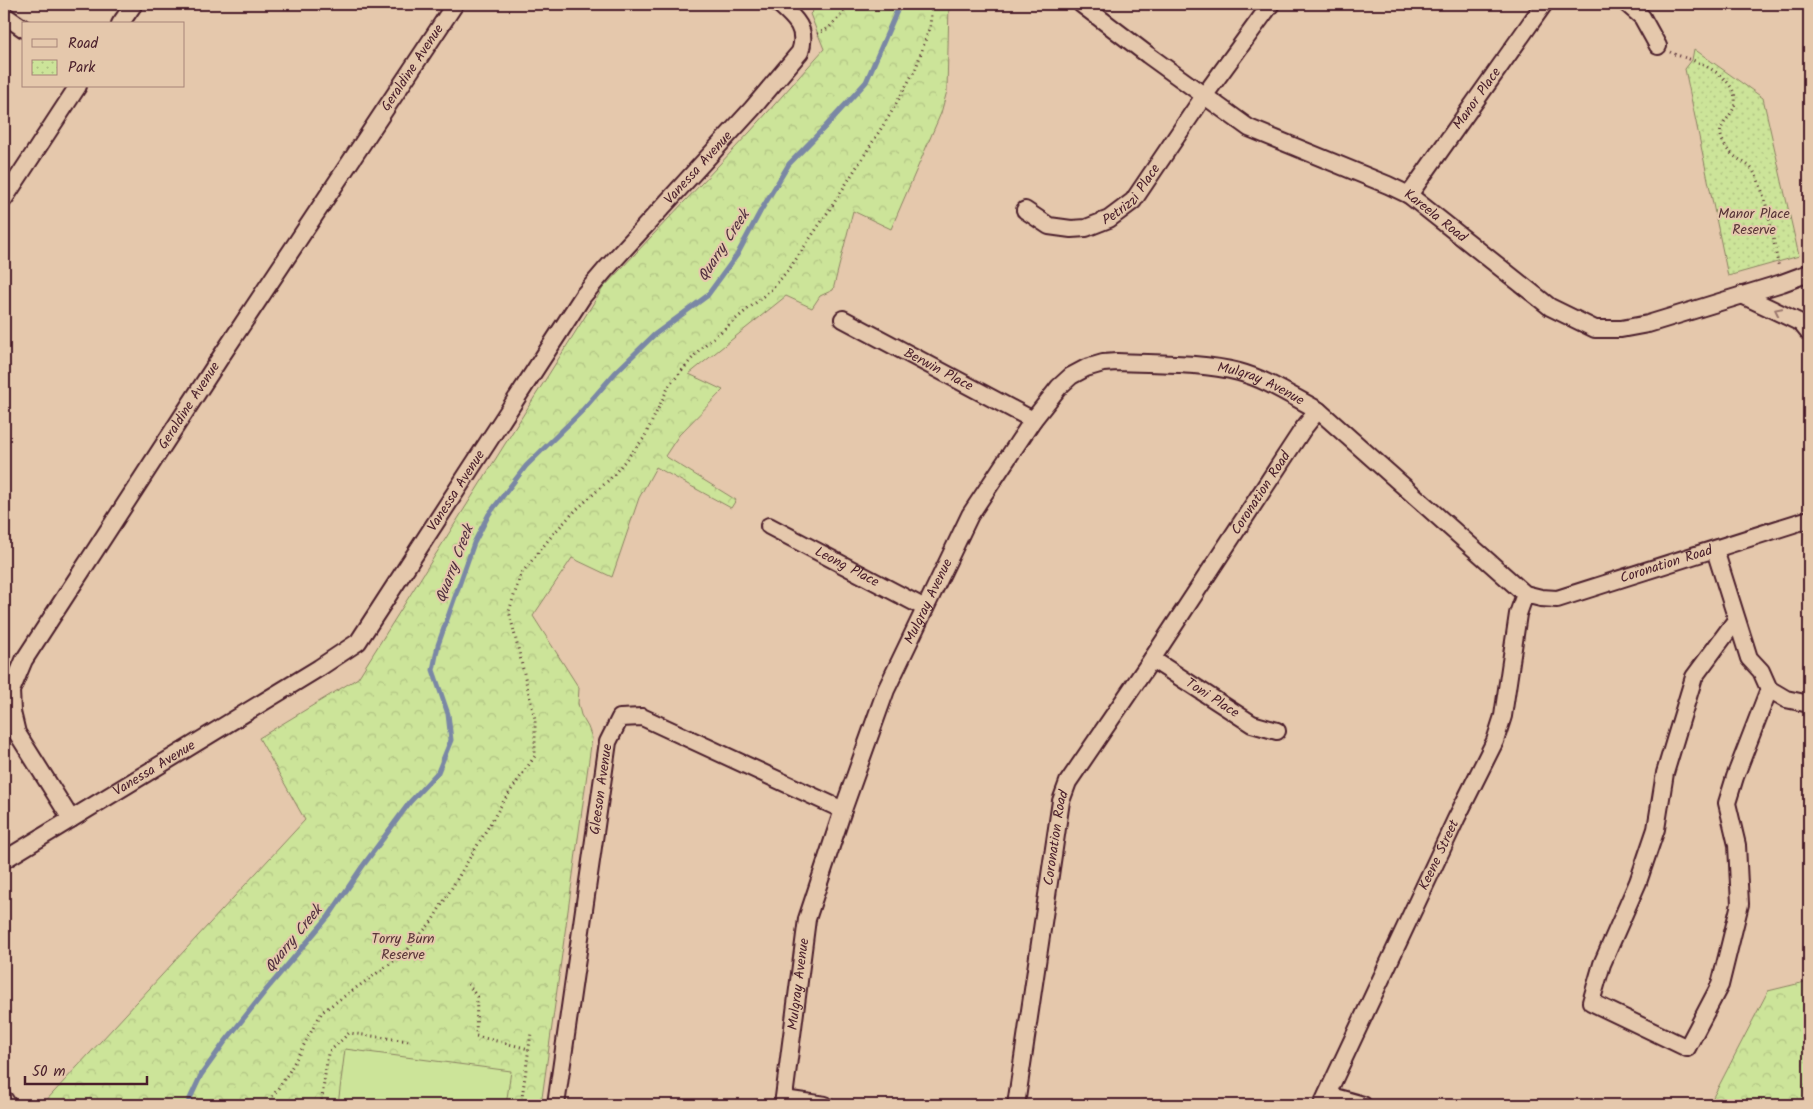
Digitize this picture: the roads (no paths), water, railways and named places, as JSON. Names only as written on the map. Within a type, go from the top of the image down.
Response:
[{"type":"street","points":[[121,22],[134,4]]},
{"type":"street","name":"Geraldine Avenue","points":[[71,819],[17,733],[12,712],[11,691],[24,660],[216,363],[455,4]]},
{"type":"street","name":"Vanessa Avenue","points":[[4,860],[319,668],[358,642],[583,296],[606,268],[752,109],[800,52],[804,42],[801,29],[794,17],[778,4]]},
{"type":"street","name":"Kareela Road","points":[[1081,4],[1249,128],[1408,195],[1550,306],[1595,328],[1621,329],[1648,324],[1782,283],[1808,278]]},
{"type":"street","name":"Petrizzi Place","points":[[1025,210],[1049,226],[1071,229],[1086,228],[1109,219],[1133,202],[1204,96],[1271,4]]},
{"type":"street","name":"Manor Place","points":[[1408,195],[1544,4]]},
{"type":"street","points":[[1628,4],[1642,17],[1658,46]]},
{"type":"street","points":[[4,15],[22,28]]},
{"type":"street","points":[[4,199],[77,88]]},
{"type":"street","points":[[1742,295],[1801,322],[1809,333]]},
{"type":"street","name":"Berwin Place","points":[[843,319],[1033,420]]},
{"type":"street","name":"Mulgray Avenue","points":[[784,1102],[807,919],[843,810],[886,690],[970,515],[1033,420],[1059,387],[1071,376],[1086,368],[1103,363],[1214,367],[1240,372],[1318,410]]},
{"type":"street","points":[[1318,410],[1525,594]]},
{"type":"street","name":"Coronation Road","points":[[1016,1105],[1061,801],[1068,782],[1152,660],[1293,443],[1318,410]]},
{"type":"street","name":"Coronation Road","points":[[1525,594],[1557,599],[1809,519]]},
{"type":"street","name":"Leong Place","points":[[769,526],[924,608]]},
{"type":"street","points":[[1715,550],[1749,658],[1761,671],[1769,689],[1786,699],[1809,704]]},
{"type":"street","name":"Keene Street","points":[[1324,1100],[1456,819],[1495,742],[1503,716],[1518,614],[1525,594]]},
{"type":"street","points":[[1736,620],[1694,677],[1666,773],[1656,829],[1638,882],[1602,964],[1591,1002],[1688,1048],[1720,985],[1740,904],[1737,846],[1727,803],[1769,689]]},
{"type":"street","name":"Toni Place","points":[[1152,660],[1252,724],[1277,731]]},
{"type":"street","name":"Gleeson Avenue","points":[[556,1105],[608,742],[620,718],[642,717],[843,810]]},
{"type":"street","points":[[4,1098],[8,1105]]},
{"type":"street","points":[[1324,1100],[1363,1105]]},
{"type":"street","points":[[784,1102],[825,1105]]},
{"type":"waterway","name":"Quarry Creek","points":[[187,1105],[201,1075],[224,1043],[329,916],[410,802],[438,772],[451,740],[448,714],[433,670],[438,645],[474,543],[489,514],[526,466],[581,412],[616,372],[654,335],[707,296],[737,255],[789,164],[866,82],[900,4]]},
{"type":"park label","name":"Manor Place Reserve","points":[[1754,222]]},
{"type":"park label","name":"Torry Burn Reserve","points":[[403,948]]}]
